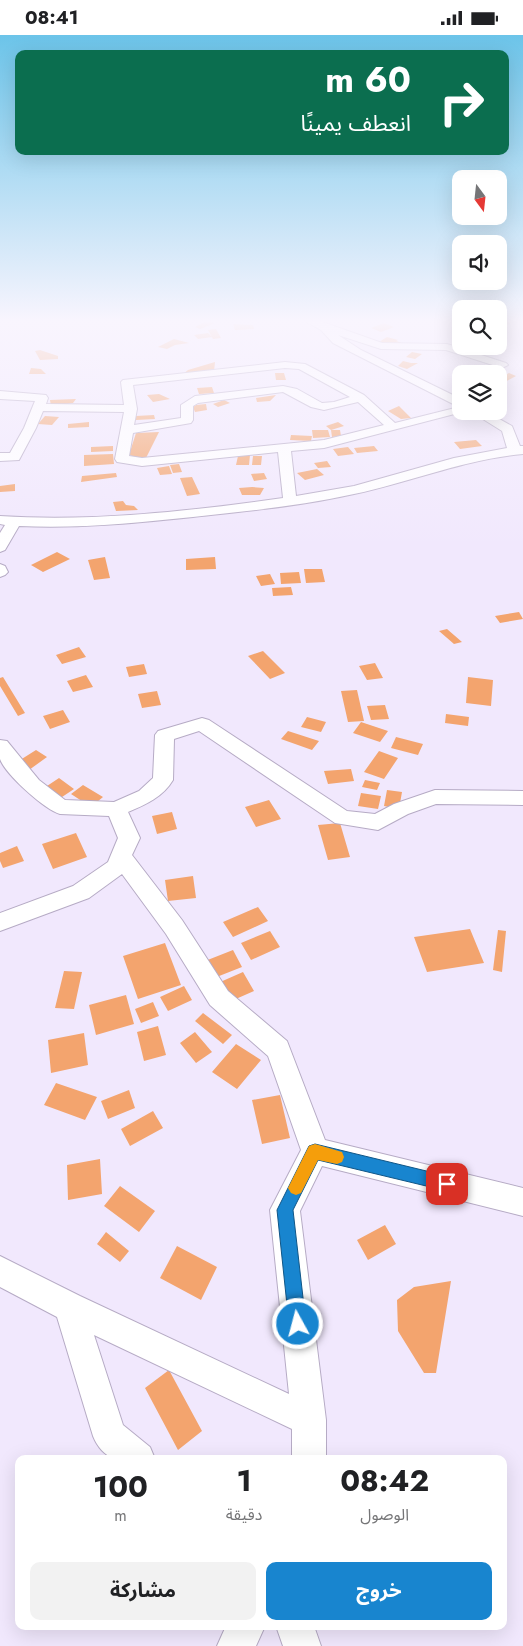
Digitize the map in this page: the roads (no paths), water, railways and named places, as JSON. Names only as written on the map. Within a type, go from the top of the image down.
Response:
[{"type":"street","points":[[0,457],[14,457],[30,428],[42,398],[3,395]]},
{"type":"street","points":[[128,395],[130,409],[122,459],[142,462],[324,444],[452,412]]},
{"type":"street","points":[[127,429],[170,425],[188,420],[187,405],[195,400],[234,395]]},
{"type":"street","points":[[300,395],[318,406],[324,407],[360,398]]},
{"type":"street","points":[[355,395],[393,427]]},
{"type":"street","points":[[38,407],[130,409]]},
{"type":"street","points":[[0,547],[7,521],[101,523],[290,502],[356,490],[430,468],[497,452],[519,451],[508,429],[492,420]]},
{"type":"street","points":[[284,448],[290,502]]},
{"type":"street","points":[[0,746],[32,785],[60,807],[116,809],[146,796],[163,780],[165,735],[202,724],[342,817],[378,822],[401,809],[435,797],[523,797]]},
{"type":"street","points":[[0,922],[81,892],[116,867],[129,838],[116,809]]},
{"type":"street","points":[[120,857],[174,927],[219,998],[278,1049],[315,1151],[285,1210],[309,1420],[309,1455]]},
{"type":"street","points":[[315,1151],[523,1202]]},
{"type":"street","points":[[0,1271],[69,1307],[309,1420]]},
{"type":"street","points":[[69,1307],[110,1436],[133,1455]]},
{"type":"street","points":[[236,1646],[244,1630]]},
{"type":"street","points":[[296,1630],[302,1646]]}]
